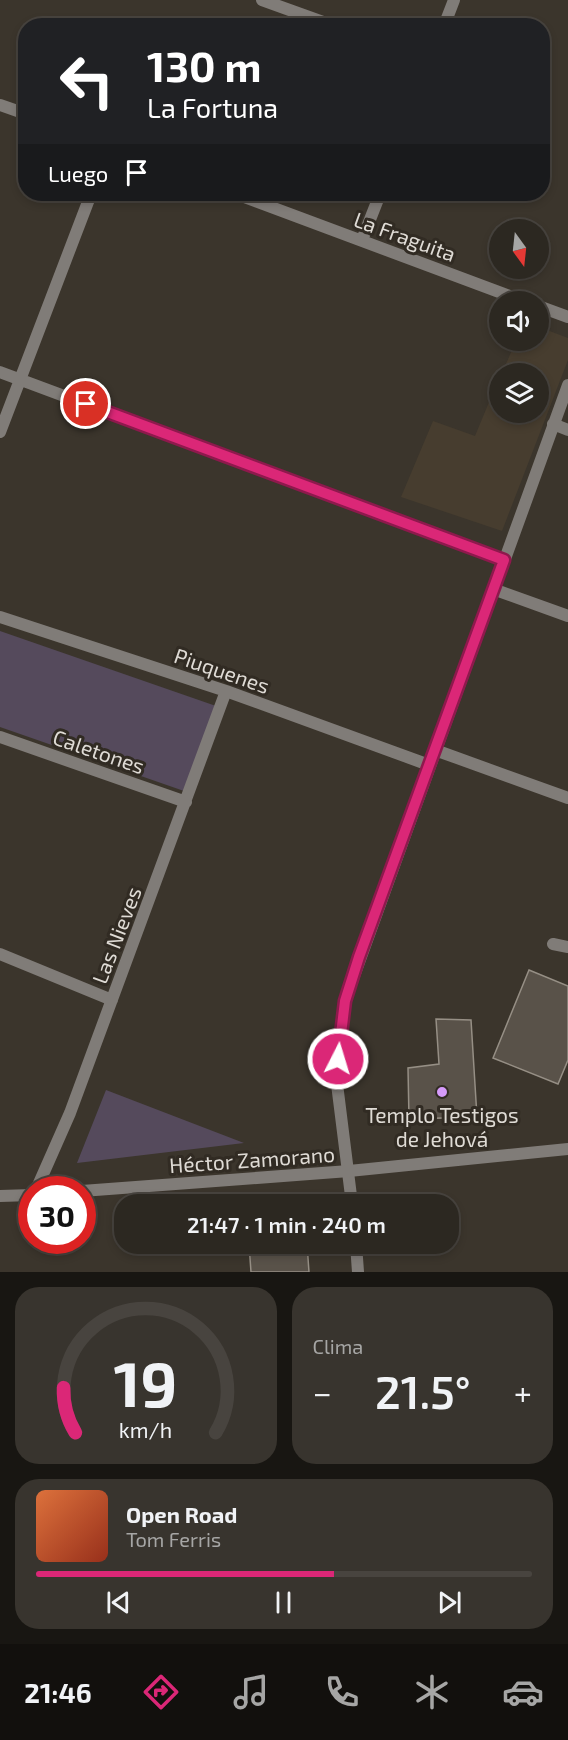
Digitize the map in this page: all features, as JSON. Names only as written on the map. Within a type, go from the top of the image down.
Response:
[{"type":"street","points":[[262,0],[312,18]]},
{"type":"street","points":[[447,18],[453,0]]},
{"type":"street","points":[[0,105],[18,111]]},
{"type":"street","points":[[0,432],[88,201]]},
{"type":"street","name":"La Fraguita","points":[[255,201],[497,291]]},
{"type":"street","points":[[362,240],[377,201]]},
{"type":"street","points":[[549,310],[568,317]]},
{"type":"street","points":[[0,372],[504,560]]},
{"type":"street","points":[[351,1194],[336,1076],[345,1001],[568,385]]},
{"type":"street","points":[[553,424],[568,430]]},
{"type":"street","points":[[494,590],[568,616]]},
{"type":"street","name":"Piuquenes","points":[[0,617],[226,691],[429,765]]},
{"type":"street","name":"Las Nieves","points":[[42,1176],[70,1113],[226,691]]},
{"type":"street","name":"Caletones","points":[[0,737],[186,802]]},
{"type":"street","points":[[435,750],[568,798]]},
{"type":"street","points":[[553,944],[568,947]]},
{"type":"street","points":[[0,954],[112,1000]]},
{"type":"street","name":"Héctor Zamorano","points":[[96,1190],[349,1171],[568,1149]]},
{"type":"street","points":[[0,1196],[18,1195]]},
{"type":"street","points":[[357,1254],[358,1272]]},
{"type":"shaded area","points":[[549,331],[568,338],[568,360],[549,409],[549,363],[506,363],[512,351],[549,351]]},
{"type":"shaded area","points":[[489,402],[489,423],[544,423],[502,531],[401,497],[433,421],[475,436]]},
{"type":"shaded area","points":[[0,631],[216,706],[184,791],[0,727]]},
{"type":"shaded area","points":[[106,1090],[244,1143],[77,1163]]},
{"type":"building","points":[[529,970],[568,986],[568,1060],[558,1084],[493,1058]]},
{"type":"building","name":"Templo Testigos de Jehová","points":[[436,1019],[471,1020],[477,1117],[409,1119],[408,1068],[439,1064]]},
{"type":"building","points":[[250,1254],[308,1254],[309,1272],[251,1272]]},
{"type":"place","name":"Templo Testigos de Jehová","points":[[442,1092]]},
{"type":"route","points":[[86,404],[504,560],[359,957],[345,1001],[338,1059]]}]
